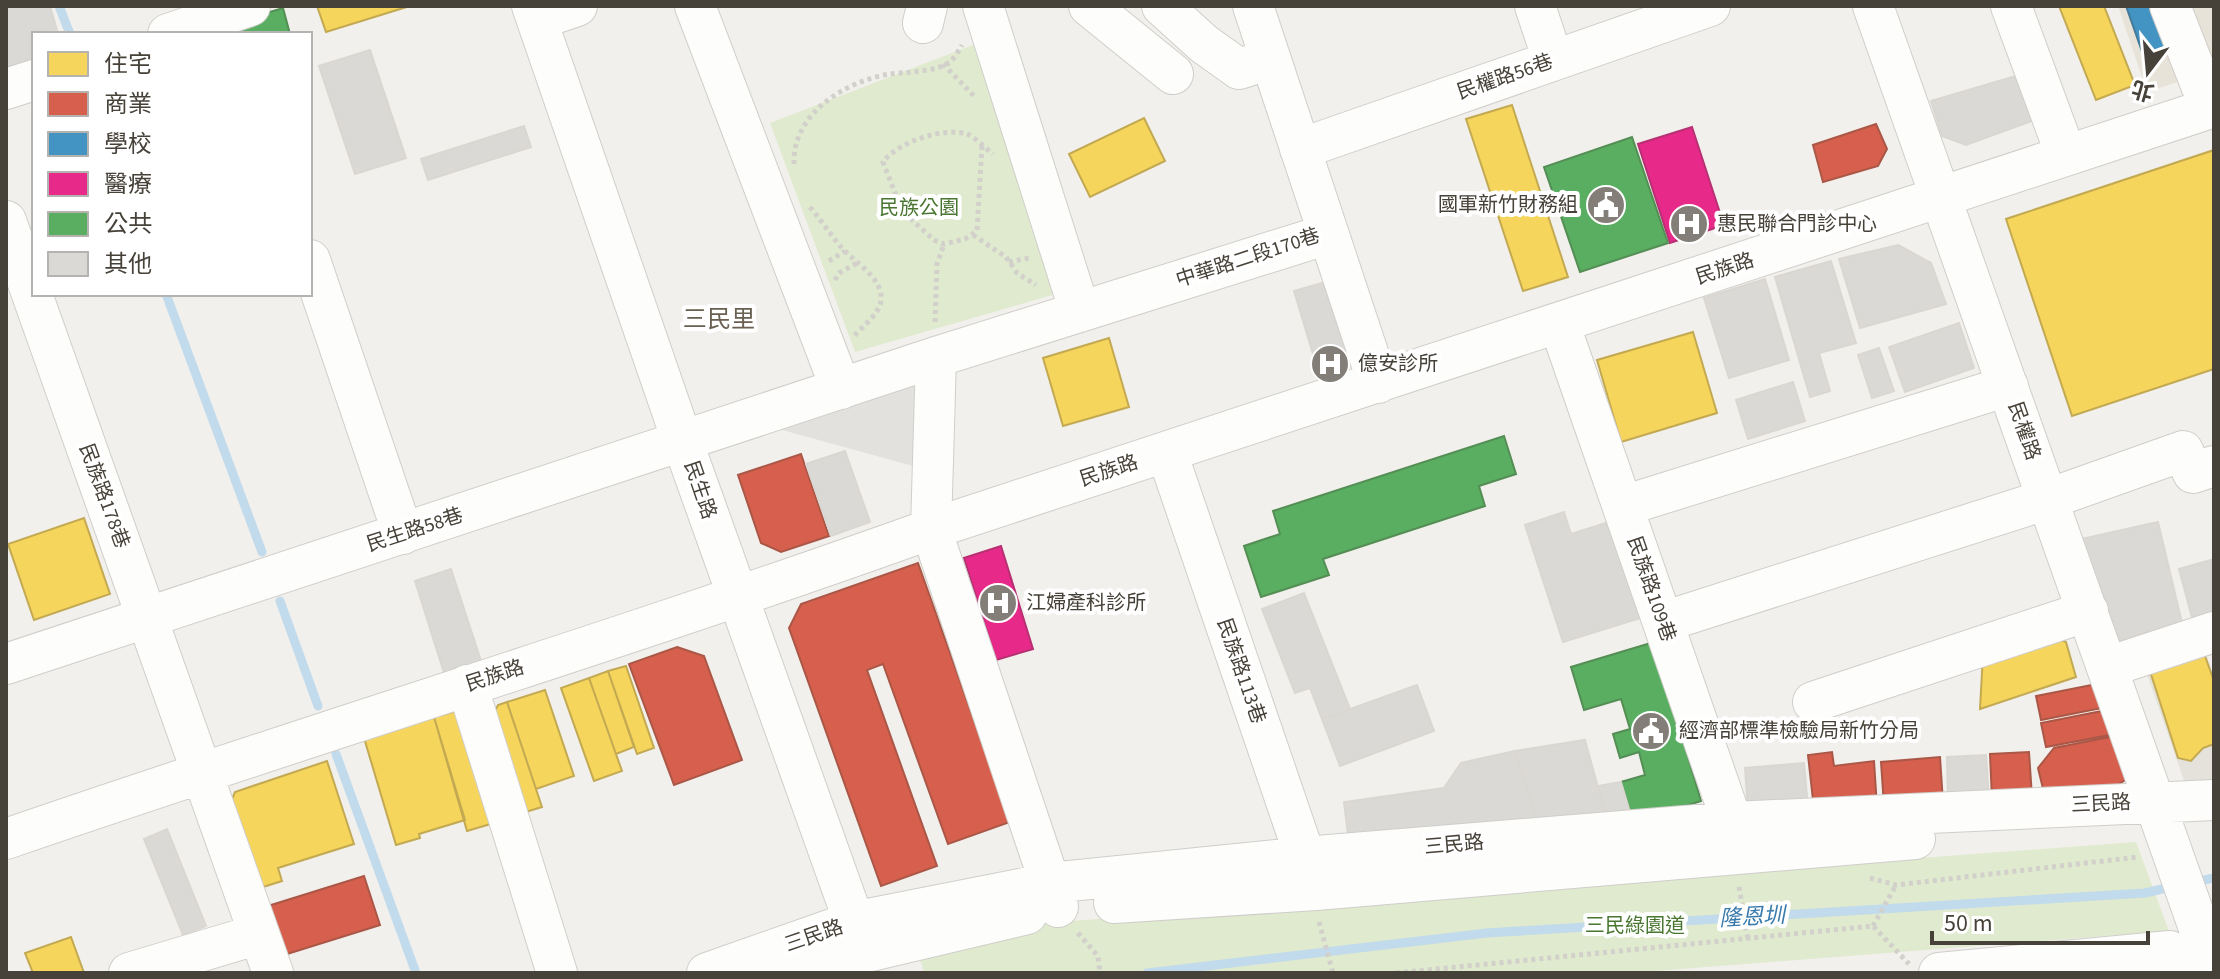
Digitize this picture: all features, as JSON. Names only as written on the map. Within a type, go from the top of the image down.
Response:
[{"type":"street","points":[[535,12],[577,6]]},
{"type":"street","points":[[695,6],[841,389]]},
{"type":"street","points":[[983,6],[1077,301]]},
{"type":"street","points":[[1089,6],[1173,74]]},
{"type":"street","points":[[1162,6],[1204,44],[1239,69],[1270,59]]},
{"type":"street","name":"中華路二段170巷","points":[[841,389],[937,344],[1077,301],[1328,234],[1253,6]]},
{"type":"street","points":[[1535,6],[1553,60]]},
{"type":"street","name":"民權路56巷","points":[[1300,149],[1710,6]]},
{"type":"street","name":"民權路","points":[[1873,6],[2157,809],[2162,856],[2211,954]]},
{"type":"street","points":[[2011,6],[2066,155]]},
{"type":"street","points":[[2170,6],[2212,108]]},
{"type":"street","name":"民生路","points":[[535,12],[683,443],[863,949]]},
{"type":"street","points":[[177,32],[237,18]]},
{"type":"street","points":[[6,89],[32,81]]},
{"type":"street","name":"民族路","points":[[6,839],[201,772],[738,598],[931,529],[2212,108]]},
{"type":"street","name":"民族路178巷","points":[[6,221],[32,295]]},
{"type":"street","points":[[1328,234],[1378,383]]},
{"type":"street","points":[[312,266],[403,534]]},
{"type":"street","name":"民族路178巷","points":[[33,296],[273,973]]},
{"type":"street","name":"民族路109巷","points":[[1559,323],[1663,622],[1739,855]]},
{"type":"street","points":[[937,344],[931,529],[1054,895]]},
{"type":"street","points":[[1623,506],[2008,386]]},
{"type":"street","name":"民生路58巷","points":[[6,664],[841,389]]},
{"type":"street","points":[[1663,622],[2048,499],[2183,451],[2193,473],[2214,466]]},
{"type":"street","name":"民族路113巷","points":[[1167,453],[1310,874]]},
{"type":"street","points":[[1813,702],[2088,611]]},
{"type":"street","points":[[2108,667],[2214,632]]},
{"type":"street","points":[[467,685],[557,973]]},
{"type":"street","name":"三民路","points":[[778,973],[1054,895],[1310,874],[1739,855],[2214,800]]},
{"type":"street","name":"三民路","points":[[2157,809],[2214,814]]},
{"type":"street","points":[[129,973],[259,934]]},
{"type":"street","name":"三民路","points":[[707,973],[863,949]]},
{"type":"street","points":[[1939,973],[2211,954]]},
{"type":"street","points":[[2138,973],[2211,954]]},
{"type":"path","points":[[795,173],[793,161],[797,138],[814,111],[839,93],[865,81],[950,62],[964,42]]},
{"type":"path","points":[[982,146],[977,231],[944,244],[934,240],[902,211],[883,162],[892,150],[930,134],[968,134],[1011,165],[1034,168]]},
{"type":"path","points":[[804,196],[841,247],[868,272],[882,298],[879,309],[853,338]]},
{"type":"path","points":[[973,234],[1006,257],[1017,273],[1034,284],[1077,301]]},
{"type":"path","points":[[937,344],[937,264],[944,244]]},
{"type":"path","points":[[1739,855],[1748,940]]},
{"type":"path","points":[[1858,875],[1896,885],[2162,856]]},
{"type":"path","points":[[1873,926],[1896,885]]},
{"type":"path","points":[[1054,895],[1098,956],[1100,973]]},
{"type":"path","points":[[1396,973],[1873,926]]},
{"type":"path","points":[[1873,926],[1918,973]]},
{"type":"path","points":[[1324,938],[1333,973]]},
{"type":"shaded area","points":[[2118,6],[2214,6],[2214,70],[2147,92]]},
{"type":"shaded area","points":[[922,373],[913,466],[764,425]]},
{"type":"shaded area","points":[[2202,643],[2214,677],[2214,791],[2188,792],[2143,663]]},
{"type":"green space","name":"民族公園","points":[[978,43],[1066,291],[855,352],[770,123]]},
{"type":"green space","name":"三民綠園道","points":[[2136,842],[2169,931],[1630,973],[924,973],[918,952],[1058,922]]},
{"type":"building: 住宅","points":[[317,6],[410,6],[326,32]]},
{"type":"building: 住宅","points":[[2059,6],[2104,6],[2135,85],[2096,100]]},
{"type":"building: 住宅","points":[[1512,105],[1568,277],[1523,291],[1466,119]]},
{"type":"building: 住宅","points":[[1144,118],[1165,161],[1090,197],[1069,154]]},
{"type":"building: 住宅","points":[[2214,150],[2214,369],[2072,416],[2006,219]]},
{"type":"building: 住宅","points":[[1693,332],[1717,413],[1621,442],[1597,360]]},
{"type":"building: 住宅","points":[[1109,338],[1129,407],[1063,426],[1043,358]]},
{"type":"building: 住宅","points":[[84,518],[110,594],[34,620],[8,544]]},
{"type":"building: 住宅","points":[[2044,633],[2066,642],[2076,677],[1980,709],[1983,654]]},
{"type":"building: 住宅","points":[[2205,656],[2214,681],[2214,744],[2203,748],[2191,761],[2178,758],[2148,665]]},
{"type":"building: 住宅","points":[[626,666],[654,748],[637,754],[608,671]]},
{"type":"building: 住宅","points":[[608,671],[634,747],[616,754],[589,678]]},
{"type":"building: 住宅","points":[[589,678],[622,771],[594,781],[561,688]]},
{"type":"building: 住宅","points":[[545,690],[574,776],[536,789],[507,702]]},
{"type":"building: 住宅","points":[[507,702],[542,807],[519,814],[493,715],[498,705]]},
{"type":"building: 住宅","points":[[460,710],[494,823],[467,831],[434,717]]},
{"type":"building: 住宅","points":[[434,717],[465,820],[419,834],[420,838],[396,845],[364,738]]},
{"type":"building: 住宅","points":[[327,761],[354,844],[278,868],[282,881],[263,887],[225,815],[235,792]]},
{"type":"building: 住宅","points":[[71,937],[84,973],[33,973],[25,953]]},
{"type":"building: 商業","points":[[1876,124],[1887,149],[1878,166],[1823,182],[1813,145]]},
{"type":"building: 商業","points":[[801,454],[829,536],[781,552],[761,543],[738,475]]},
{"type":"building: 商業","points":[[918,563],[1010,822],[948,844],[883,664],[867,670],[937,866],[881,886],[789,628],[801,604]]},
{"type":"building: 商業","points":[[677,647],[704,656],[742,760],[674,785],[629,664]]},
{"type":"building: 商業","points":[[2102,683],[2107,707],[2041,720],[2036,696]]},
{"type":"building: 商業","points":[[2107,710],[2115,734],[2046,747],[2041,723]]},
{"type":"building: 商業","points":[[2115,736],[2130,777],[2106,792],[2045,797],[2038,768],[2054,748]]},
{"type":"building: 商業","points":[[1832,752],[1834,766],[1874,761],[1877,807],[1814,809],[1808,755]]},
{"type":"building: 商業","points":[[2029,752],[2032,797],[1992,799],[1990,754]]},
{"type":"building: 商業","points":[[1940,757],[1943,802],[1884,806],[1881,762]]},
{"type":"building: 商業","points":[[364,876],[380,925],[284,955],[268,906]]},
{"type":"building: 學校","points":[[2126,6],[2156,6],[2171,51],[2145,60]]},
{"type":"building: 醫療","points":[[1692,127],[1724,225],[1670,243],[1638,144]]},
{"type":"building: 醫療","name":"江婦產科診所","points":[[1001,546],[1033,649],[996,660],[964,558]]},
{"type":"building: 公共","points":[[283,8],[289,32],[243,32],[240,21]]},
{"type":"building: 公共","name":"國軍新竹財務組","points":[[1632,137],[1668,243],[1580,272],[1544,167]]},
{"type":"building: 公共","points":[[1504,436],[1516,474],[1479,486],[1485,506],[1323,559],[1329,575],[1261,597],[1244,546],[1280,534],[1273,511]]},
{"type":"building: 公共","name":"經濟部標準檢驗局新竹分局","points":[[1654,642],[1701,801],[1633,822],[1621,782],[1645,775],[1639,752],[1620,758],[1613,734],[1630,729],[1621,699],[1584,710],[1571,667]]},
{"type":"building: 其他","points":[[6,6],[50,6],[57,32],[32,32],[32,60],[6,68]]},
{"type":"building: 其他","points":[[370,50],[406,158],[355,174],[319,66]]},
{"type":"building: 其他","points":[[2016,76],[2032,121],[1966,145],[1942,136],[1931,101]]},
{"type":"building: 其他","points":[[524,126],[531,147],[428,180],[421,159]]},
{"type":"building: 其他","points":[[1898,245],[1931,263],[1946,304],[1860,328],[1839,259]]},
{"type":"building: 其他","points":[[1831,261],[1856,343],[1819,353],[1830,391],[1810,397],[1775,277]]},
{"type":"building: 其他","points":[[1765,279],[1789,360],[1729,378],[1704,298]]},
{"type":"building: 其他","points":[[1329,281],[1351,354],[1316,364],[1294,291]]},
{"type":"building: 其他","points":[[1959,323],[1974,368],[1905,392],[1889,347]]},
{"type":"building: 其他","points":[[1879,348],[1894,391],[1872,398],[1858,355]]},
{"type":"building: 其他","points":[[1793,382],[1805,421],[1748,439],[1736,400]]},
{"type":"building: 其他","points":[[845,451],[870,522],[831,536],[806,464]]},
{"type":"building: 其他","points":[[1564,512],[1571,534],[1609,522],[1640,618],[1563,642],[1525,525]]},
{"type":"building: 其他","points":[[2158,522],[2182,623],[2117,641],[2073,541]]},
{"type":"building: 其他","points":[[2214,559],[2214,620],[2194,625],[2179,569]]},
{"type":"building: 其他","points":[[451,569],[483,667],[446,679],[415,581]]},
{"type":"building: 其他","points":[[1304,593],[1350,709],[1322,719],[1310,688],[1295,693],[1262,609]]},
{"type":"building: 其他","points":[[1417,685],[1434,731],[1340,766],[1322,719]]},
{"type":"building: 其他","points":[[1585,740],[1608,824],[1540,828],[1515,751]]},
{"type":"building: 其他","points":[[1515,751],[1540,828],[1349,843],[1344,802],[1444,788],[1461,763]]},
{"type":"building: 其他","points":[[1986,755],[1989,800],[1948,802],[1947,757]]},
{"type":"building: 其他","points":[[1804,763],[1808,808],[1748,811],[1745,768]]},
{"type":"building: 其他","points":[[1621,782],[1633,822],[1608,824],[1598,786]]},
{"type":"building: 其他","points":[[167,829],[206,926],[183,935],[144,839]]},
{"type":"waterway","points":[[59,6],[69,32]]},
{"type":"waterway","points":[[167,296],[262,552]]},
{"type":"waterway","points":[[280,601],[318,706]]},
{"type":"waterway","points":[[336,754],[416,973]]},
{"type":"waterway","name":"隆恩圳","points":[[2194,882],[2214,878]]},
{"type":"waterway","name":"隆恩圳","points":[[1147,973],[1487,933],[2145,893],[2175,886]]},
{"type":"place","name":"國軍新竹財務組","points":[[1606,205]]},
{"type":"place","name":"惠民聯合門診中心","points":[[1689,224]]},
{"type":"place","name":"億安診所","points":[[1330,364]]},
{"type":"place","name":"江婦產科診所","points":[[998,603]]},
{"type":"place","name":"經濟部標準檢驗局新竹分局","points":[[1651,731]]},
{"type":"district","name":"三民里","points":[[719,319]]}]
